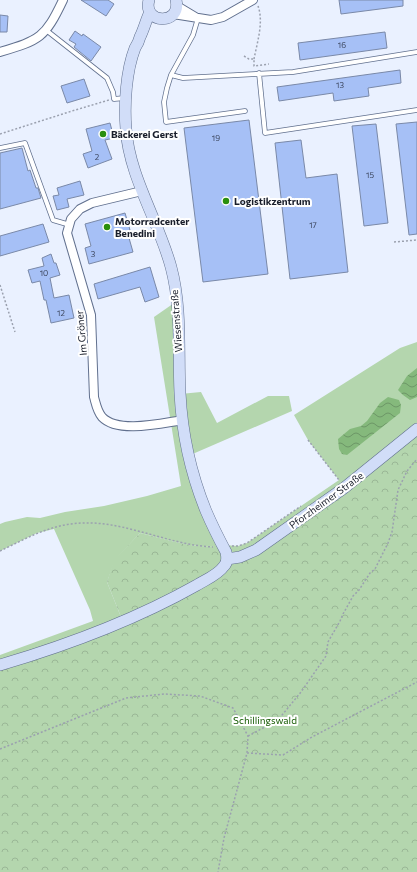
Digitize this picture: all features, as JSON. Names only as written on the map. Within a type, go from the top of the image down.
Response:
[{"type":"street","points":[[0,52],[34,41],[46,30],[64,0]]},
{"type":"street","points":[[149,0],[148,8],[153,15],[166,19],[175,7],[198,18],[211,20],[223,18],[255,3]]},
{"type":"street","name":"Wiesenstraße","points":[[153,15],[135,49],[128,79],[126,98],[126,130],[130,152],[142,191],[163,242],[171,268],[178,310],[180,395],[188,456],[206,512],[223,545],[227,558]]},
{"type":"street","points":[[70,225],[71,219],[80,209],[92,203],[142,191]]},
{"type":"street","name":"Im Gröner","points":[[70,225],[67,233],[91,315],[94,397],[97,410],[102,417],[112,424],[126,427],[183,420]]},
{"type":"street","name":"Pforzheimer Straße","points":[[227,558],[240,557],[256,550],[344,488],[417,429]]},
{"type":"street","points":[[0,665],[64,644],[123,622],[184,592],[214,575],[224,568],[227,558]]},
{"type":"lane","points":[[198,18],[193,35],[171,75],[164,102],[166,122],[245,111]]},
{"type":"lane","points":[[46,30],[107,78],[113,92],[114,99],[126,98]]},
{"type":"lane","points":[[171,75],[183,78],[293,72],[417,52]]},
{"type":"lane","points":[[259,74],[265,133],[417,110]]},
{"type":"lane","points":[[0,148],[25,143],[53,220],[70,225]]},
{"type":"path","points":[[255,3],[260,12],[260,25],[254,66],[269,64]]},
{"type":"path","points":[[244,56],[254,60]]},
{"type":"path","points":[[0,134],[72,110],[114,99]]},
{"type":"path","points":[[394,242],[417,240]]},
{"type":"path","points":[[0,285],[15,332]]},
{"type":"path","points":[[308,440],[344,488]]},
{"type":"path","points":[[248,736],[278,720],[301,692],[326,656],[328,642],[343,614],[353,596],[359,590],[370,573],[375,569],[388,543],[392,532],[398,490],[407,471],[417,459]]},
{"type":"path","points":[[0,551],[37,533],[71,524],[93,523],[111,525],[197,546],[238,546],[247,543],[302,506]]},
{"type":"path","points":[[247,753],[283,755],[312,737],[417,682]]},
{"type":"path","points":[[0,749],[126,698],[164,694],[200,696],[233,708],[248,736],[247,753],[224,838],[218,872]]},
{"type":"green space","points":[[177,301],[180,394],[201,392],[217,423],[268,396],[289,396],[292,411],[188,456],[223,545],[238,546],[247,543],[339,480],[308,440],[294,415],[400,348],[417,342],[417,429],[256,550],[227,559],[222,545],[191,545],[140,533],[115,560],[107,582],[123,622],[0,665],[0,655],[93,621],[90,610],[54,529],[37,533],[0,551],[0,524],[27,517],[40,518],[65,512],[104,506],[181,486],[154,317]]},
{"type":"green space","name":"Schillingswald","points":[[417,429],[417,872],[0,872],[0,665],[123,622],[107,582],[114,560],[140,533],[191,545],[223,545],[226,552],[240,557]]},
{"type":"water","points":[[417,368],[417,397],[410,400],[398,390],[407,376]]},
{"type":"water","points":[[388,397],[399,400],[401,405],[400,413],[347,455],[342,454],[339,449],[338,439],[350,429],[361,426],[367,421],[380,403]]},
{"type":"building","points":[[81,0],[108,0],[114,4],[106,16]]},
{"type":"building","points":[[339,0],[403,0],[403,6],[341,14]]},
{"type":"building","points":[[0,15],[8,16],[7,32],[0,32]]},
{"type":"building","points":[[75,31],[82,36],[83,34],[101,47],[91,61],[74,47],[76,44],[69,40]]},
{"type":"building","points":[[385,32],[387,48],[300,60],[298,43]]},
{"type":"building","points":[[400,70],[401,83],[368,88],[369,96],[334,101],[333,93],[279,101],[277,87]]},
{"type":"building","points":[[84,79],[90,96],[67,103],[61,86]]},
{"type":"building","name":"Logistikzentrum","points":[[249,120],[268,274],[203,282],[184,128]]},
{"type":"building","points":[[417,122],[417,234],[409,235],[396,124]]},
{"type":"building","points":[[110,123],[114,138],[105,140],[112,159],[88,168],[83,154],[92,151],[86,129]]},
{"type":"building","points":[[376,124],[388,223],[364,226],[352,126]]},
{"type":"building","points":[[301,140],[306,178],[337,174],[348,272],[290,279],[275,143]]},
{"type":"building","points":[[22,148],[28,171],[30,170],[41,198],[0,209],[0,153]]},
{"type":"building","points":[[80,181],[84,195],[67,199],[69,207],[57,210],[53,196],[59,195],[57,188]]},
{"type":"building","points":[[125,213],[130,230],[127,231],[133,252],[89,264],[85,248],[91,246],[85,224]]},
{"type":"building","points":[[43,224],[49,242],[0,256],[0,236]]},
{"type":"building","points":[[51,254],[60,275],[50,278],[54,298],[69,295],[74,318],[51,323],[40,281],[32,283],[28,270],[44,266],[42,258]]},
{"type":"building","points":[[150,267],[159,297],[145,302],[140,287],[98,299],[94,284]]},
{"type":"place","name":"Bäckerei Gerst","points":[[103,134]]},
{"type":"place","name":"Logistikzentrum","points":[[226,201]]},
{"type":"place","name":"Motorradcenter Benedini","points":[[107,227]]}]
